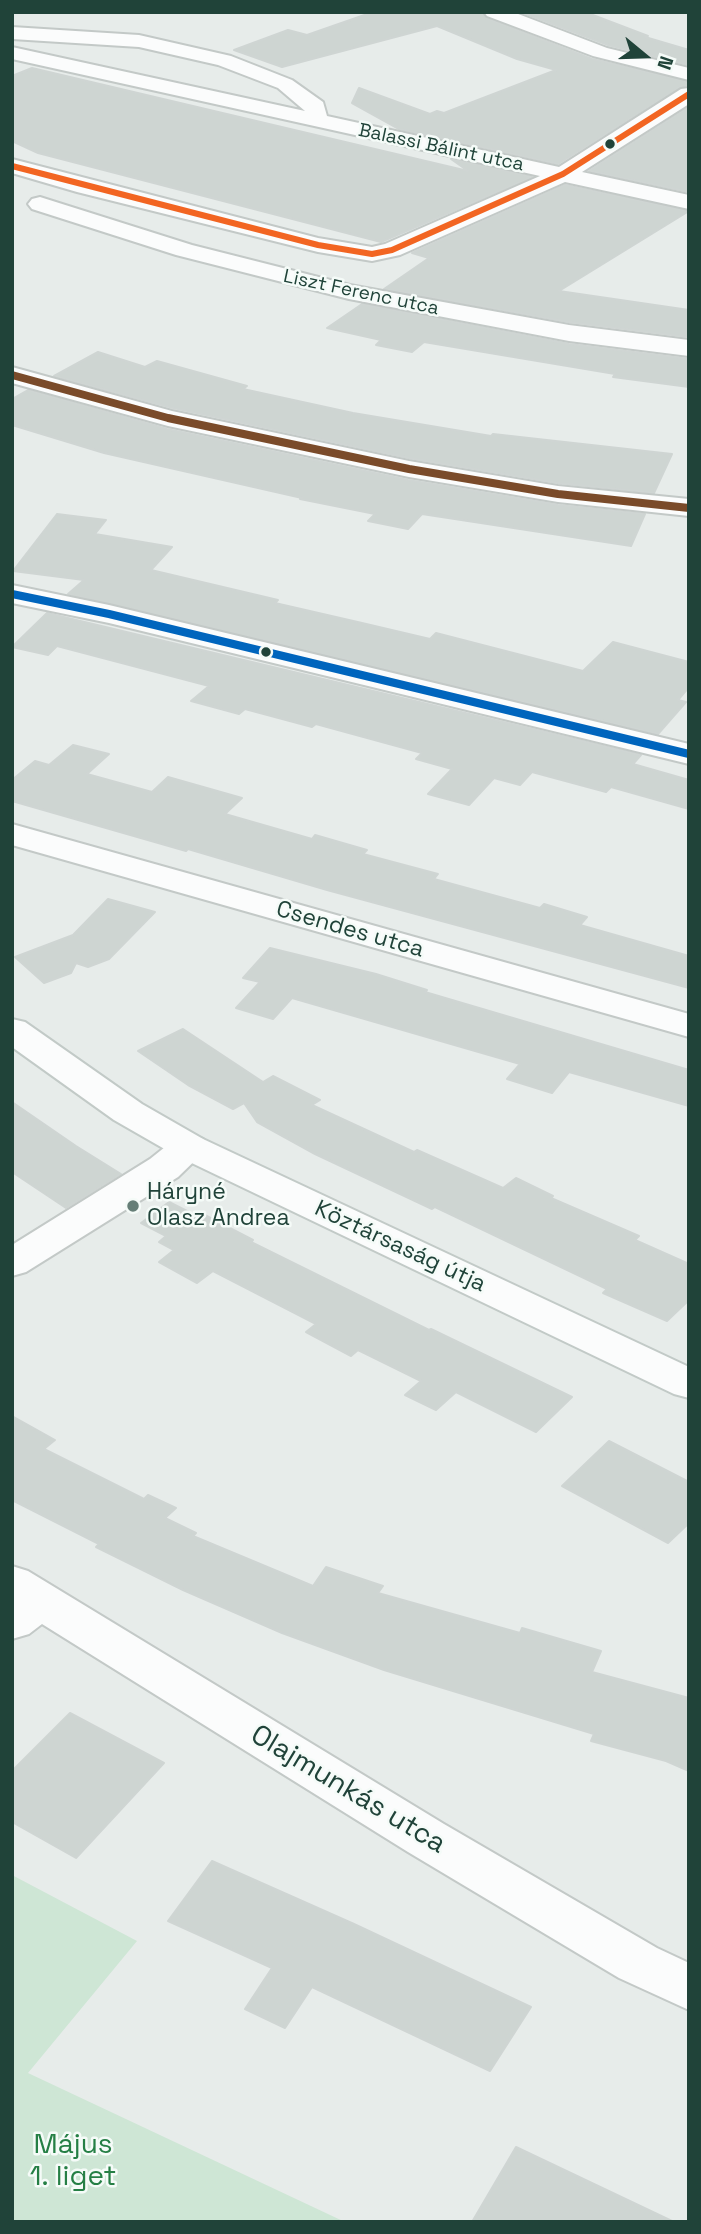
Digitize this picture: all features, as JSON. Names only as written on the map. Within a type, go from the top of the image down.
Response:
[{"type":"street","points":[[494,12],[600,52],[689,74]]},
{"type":"street","points":[[12,33],[139,41],[224,60],[285,84],[315,107],[317,120]]},
{"type":"street","name":"Balassi Bálint utca","points":[[12,53],[689,202]]},
{"type":"street","points":[[563,174],[689,94]]},
{"type":"street","name":"Liszt Ferenc utca","points":[[12,166],[85,187],[328,247],[372,254],[392,250],[563,174]]},
{"type":"street","name":"Liszt Ferenc utca","points":[[85,187],[31,207],[196,254],[349,292],[569,332],[689,348]]},
{"type":"street","points":[[12,375],[168,418],[409,469],[558,494],[689,508]]},
{"type":"street","points":[[12,594],[108,614],[689,754]]},
{"type":"street","name":"Csendes utca","points":[[12,834],[689,1026]]},
{"type":"street","name":"Köztársaság útja","points":[[12,1030],[128,1112],[189,1147],[687,1381]]},
{"type":"street","points":[[12,1263],[164,1168],[189,1147]]},
{"type":"street","name":"Olajmunkás utca","points":[[22,1602],[639,1964],[689,1988]]},
{"type":"green space","name":"Május 1. liget","points":[[12,1875],[137,1941],[28,2073],[345,2222],[12,2222]]},
{"type":"building","points":[[373,12],[482,12],[486,18],[592,59],[689,82],[689,85],[680,87],[558,164],[399,129],[352,103],[359,88],[430,114],[437,111],[444,113],[556,70],[517,59],[437,26],[282,67],[234,50],[288,30],[307,35]]},
{"type":"building","points":[[521,12],[585,12],[648,36],[645,37],[689,50],[689,65],[608,45]]},
{"type":"building","points":[[32,68],[468,171],[451,159],[532,177],[381,242],[38,153],[12,141],[12,76]]},
{"type":"building","points":[[689,107],[689,192],[589,171]]},
{"type":"building","points":[[565,185],[689,211],[559,291],[689,310],[689,337],[569,322],[384,289],[429,258],[412,253]]},
{"type":"building","points":[[362,304],[569,344],[689,359],[689,387],[613,377],[615,374],[424,342],[412,352],[376,345],[381,340],[327,328]]},
{"type":"building","points":[[98,352],[145,367],[157,361],[247,386],[243,389],[353,413],[491,436],[493,434],[672,454],[654,493],[558,483],[409,458],[173,408],[54,376]]},
{"type":"building","points":[[28,390],[167,429],[408,480],[558,505],[645,514],[631,546],[422,514],[408,529],[368,521],[375,514],[104,453],[12,425],[12,399]]},
{"type":"building","points":[[57,514],[106,520],[95,534],[172,547],[151,570],[278,600],[275,603],[430,639],[436,633],[583,671],[613,642],[689,662],[689,687],[678,700],[686,702],[658,734],[68,594],[84,580],[13,571]]},
{"type":"building","points":[[47,613],[641,755],[633,764],[689,780],[689,809],[611,787],[606,792],[532,772],[520,785],[494,778],[469,805],[428,794],[452,769],[416,759],[422,753],[316,724],[312,727],[245,709],[239,714],[191,701],[209,686],[57,646],[48,655],[12,647]]},
{"type":"building","points":[[73,745],[109,754],[87,774],[152,792],[168,777],[242,798],[225,814],[312,839],[315,835],[367,850],[363,854],[438,874],[434,879],[540,908],[544,904],[587,917],[580,925],[689,956],[689,988],[12,801],[12,780],[35,761],[49,765]]},
{"type":"building","points":[[108,899],[155,912],[109,959],[88,967],[76,963],[71,973],[44,983],[15,957],[73,935]]},
{"type":"building","points":[[270,948],[376,974],[427,990],[425,992],[689,1070],[689,1106],[569,1072],[552,1093],[507,1079],[520,1064],[292,998],[273,1019],[236,1008],[260,982],[243,978]]},
{"type":"building","points":[[183,1029],[263,1082],[273,1076],[320,1100],[312,1105],[414,1152],[417,1150],[503,1188],[516,1178],[553,1196],[551,1198],[639,1236],[635,1240],[689,1264],[689,1300],[667,1321],[603,1293],[607,1289],[435,1207],[432,1209],[315,1154],[257,1122],[244,1103],[233,1109],[188,1085],[138,1051]]},
{"type":"building","points":[[12,1102],[121,1174],[66,1208],[12,1172]]},
{"type":"building","points":[[169,1202],[195,1215],[199,1212],[253,1240],[251,1242],[572,1397],[536,1432],[456,1392],[436,1410],[405,1395],[421,1381],[358,1350],[351,1356],[306,1332],[316,1324],[213,1271],[197,1283],[159,1262],[174,1250],[159,1242],[166,1236],[141,1223]]},
{"type":"building","points":[[12,1416],[55,1440],[44,1449],[144,1499],[148,1495],[176,1508],[165,1518],[196,1533],[193,1536],[313,1586],[326,1567],[383,1586],[378,1593],[520,1633],[522,1628],[601,1651],[592,1672],[689,1698],[689,1771],[666,1761],[591,1741],[594,1734],[384,1670],[282,1633],[183,1590],[96,1547],[99,1544],[12,1500]]},
{"type":"building","points":[[609,1441],[689,1482],[689,1523],[668,1543],[562,1486]]},
{"type":"building","points":[[70,1713],[164,1763],[76,1858],[12,1822],[12,1771]]},
{"type":"building","points":[[212,1861],[531,2007],[490,2071],[312,1987],[285,2028],[245,2009],[272,1968],[168,1921]]},
{"type":"building","points":[[516,2147],[674,2222],[472,2222]]},
{"type":"transit line","points":[[12,166],[318,245],[372,254],[392,250],[563,174],[689,94]]},
{"type":"transit line","points":[[12,375],[168,418],[409,469],[558,494],[689,508]]},
{"type":"transit line","points":[[12,594],[109,614],[689,754]]},
{"type":"place","name":"Háryné Olasz Andrea","points":[[133,1206]]}]
